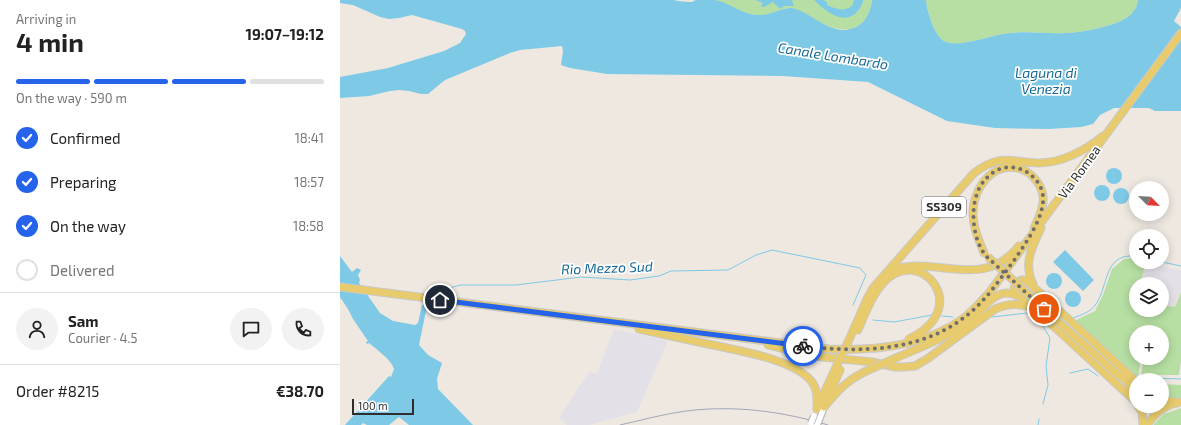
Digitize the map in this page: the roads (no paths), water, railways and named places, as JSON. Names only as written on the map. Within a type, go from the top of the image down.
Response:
[{"type":"main road","name":"Via Romea","points":[[340,287],[829,349],[858,350],[889,347],[928,337],[955,324],[977,306],[1001,278],[1181,33]]},
{"type":"main road","name":"SS309","points":[[850,342],[866,299],[873,288],[974,173],[991,162],[1002,159],[1039,163],[1062,159],[1079,152],[1111,129]]},
{"type":"main road","points":[[1012,159],[997,164],[989,169],[977,183],[970,201],[969,225],[973,238],[986,255],[1055,319],[1129,383]]},
{"type":"main road","points":[[986,255],[974,225],[974,205],[982,183],[990,174],[1001,168],[1016,168],[1026,171],[1033,176],[1042,190],[1043,203],[1035,225],[1023,248]]},
{"type":"main road","points":[[1035,288],[1028,272],[1029,258],[1048,214]]},
{"type":"main road","points":[[887,272],[904,266],[982,270],[1005,261],[1035,225]]},
{"type":"main road","name":"SS309","points":[[819,412],[850,342],[873,298],[885,280],[894,274],[916,270],[926,275],[937,288],[940,301],[939,308],[930,326],[921,333],[889,347]]},
{"type":"main road","points":[[819,412],[842,386],[854,377],[950,334],[972,320],[991,296],[1001,278]]},
{"type":"main road","points":[[1016,295],[1014,288],[1020,280],[1026,280],[1129,375]]},
{"type":"main road","points":[[980,310],[999,295],[1006,293],[1016,295],[1035,309],[1129,396]]},
{"type":"main road","points":[[737,337],[813,356],[904,367],[916,366],[994,309],[1015,303],[1035,309]]},
{"type":"main road","name":"SS309","points":[[606,321],[752,354],[788,366],[805,375],[813,383],[817,396],[819,412]]},
{"type":"main road","points":[[1125,380],[1129,385]]},
{"type":"main road","points":[[1169,401],[1179,403]]},
{"type":"main road","points":[[1145,425],[1158,411],[1167,406],[1179,403]]},
{"type":"main road","points":[[1142,413],[1145,425]]},
{"type":"main road","points":[[1144,413],[1145,425]]},
{"type":"street","points":[[812,424],[819,412]]},
{"type":"water","name":"Laguna di Venezia","points":[[340,0],[673,0],[691,2],[697,0],[715,0],[752,14],[762,15],[791,8],[805,13],[827,26],[842,30],[850,29],[863,22],[870,10],[872,0],[926,0],[929,16],[937,34],[944,41],[958,43],[1010,33],[1080,32],[1108,26],[1123,20],[1134,10],[1138,0],[1181,0],[1181,8],[1174,21],[1181,27],[1181,111],[1155,111],[1149,108],[1114,108],[1100,115],[1093,124],[1081,127],[1049,129],[995,128],[947,121],[868,82],[783,76],[607,74],[570,68],[561,65],[563,51],[562,46],[520,50],[510,53],[445,80],[428,94],[399,90],[369,96],[340,98],[340,77],[388,68],[444,51],[460,43],[466,34],[462,29],[412,15],[389,19],[380,17],[353,5],[340,3]]},
{"type":"water","points":[[755,0],[792,0],[794,6],[784,6],[780,9],[773,2],[764,7],[761,6],[763,3]]},
{"type":"water","points":[[814,0],[823,0],[827,2],[827,5],[836,9],[849,8],[852,6],[854,0],[863,0],[863,2],[858,11],[852,16],[846,18],[833,15]]},
{"type":"water","points":[[1114,168],[1121,173],[1122,176],[1117,183],[1114,184],[1107,179],[1106,176],[1111,169]]},
{"type":"water","points":[[1099,185],[1105,185],[1110,190],[1108,199],[1105,201],[1099,201],[1094,196],[1094,190]]},
{"type":"water","points":[[1118,188],[1124,188],[1129,193],[1129,199],[1124,204],[1118,204],[1113,199],[1113,193]]},
{"type":"water","points":[[1065,250],[1094,280],[1083,291],[1053,262]]},
{"type":"water","points":[[340,256],[352,272],[357,268],[361,270],[358,275],[360,280],[359,283],[380,313],[393,321],[415,325],[418,323],[422,305],[427,306],[419,345],[428,355],[442,363],[437,379],[438,389],[473,425],[409,425],[399,417],[389,425],[367,425],[363,423],[361,425],[345,425],[389,376],[391,377],[394,369],[383,355],[369,343],[367,344],[366,342],[368,341],[340,297]]},
{"type":"water","points":[[1054,273],[1060,275],[1062,281],[1060,287],[1054,289],[1048,287],[1046,281],[1048,275]]},
{"type":"water","points":[[1073,291],[1079,293],[1081,299],[1079,305],[1073,307],[1067,305],[1065,299],[1067,293]]},
{"type":"waterway","name":"Rio Mezzo Sud","points":[[449,288],[461,285],[516,285],[581,277],[630,280],[659,276],[671,271],[728,270],[756,255],[772,250],[860,268],[866,275],[853,305]]},
{"type":"waterway","points":[[1073,318],[1089,311],[1094,307],[1112,265],[1125,256],[1129,256]]},
{"type":"waterway","points":[[1169,263],[1181,266]]},
{"type":"waterway","name":"Rio Mezzo Sud","points":[[992,317],[1027,313],[1041,323],[1050,338],[1046,366],[1048,385],[1043,404]]},
{"type":"waterway","name":"Rio Mezzo Sud","points":[[873,320],[894,322],[932,315]]},
{"type":"waterway","name":"Rio Mezzo Sud","points":[[942,316],[953,317]]},
{"type":"waterway","points":[[1070,373],[1088,369],[1098,376]]},
{"type":"waterway","points":[[1169,379],[1181,379]]},
{"type":"waterway","points":[[1038,425],[1039,419]]},
{"type":"railway","points":[[620,425],[678,412],[704,409],[757,410],[793,416],[828,425]]},
{"type":"water label","name":"Canale Lombardo","points":[[833,56]]}]
